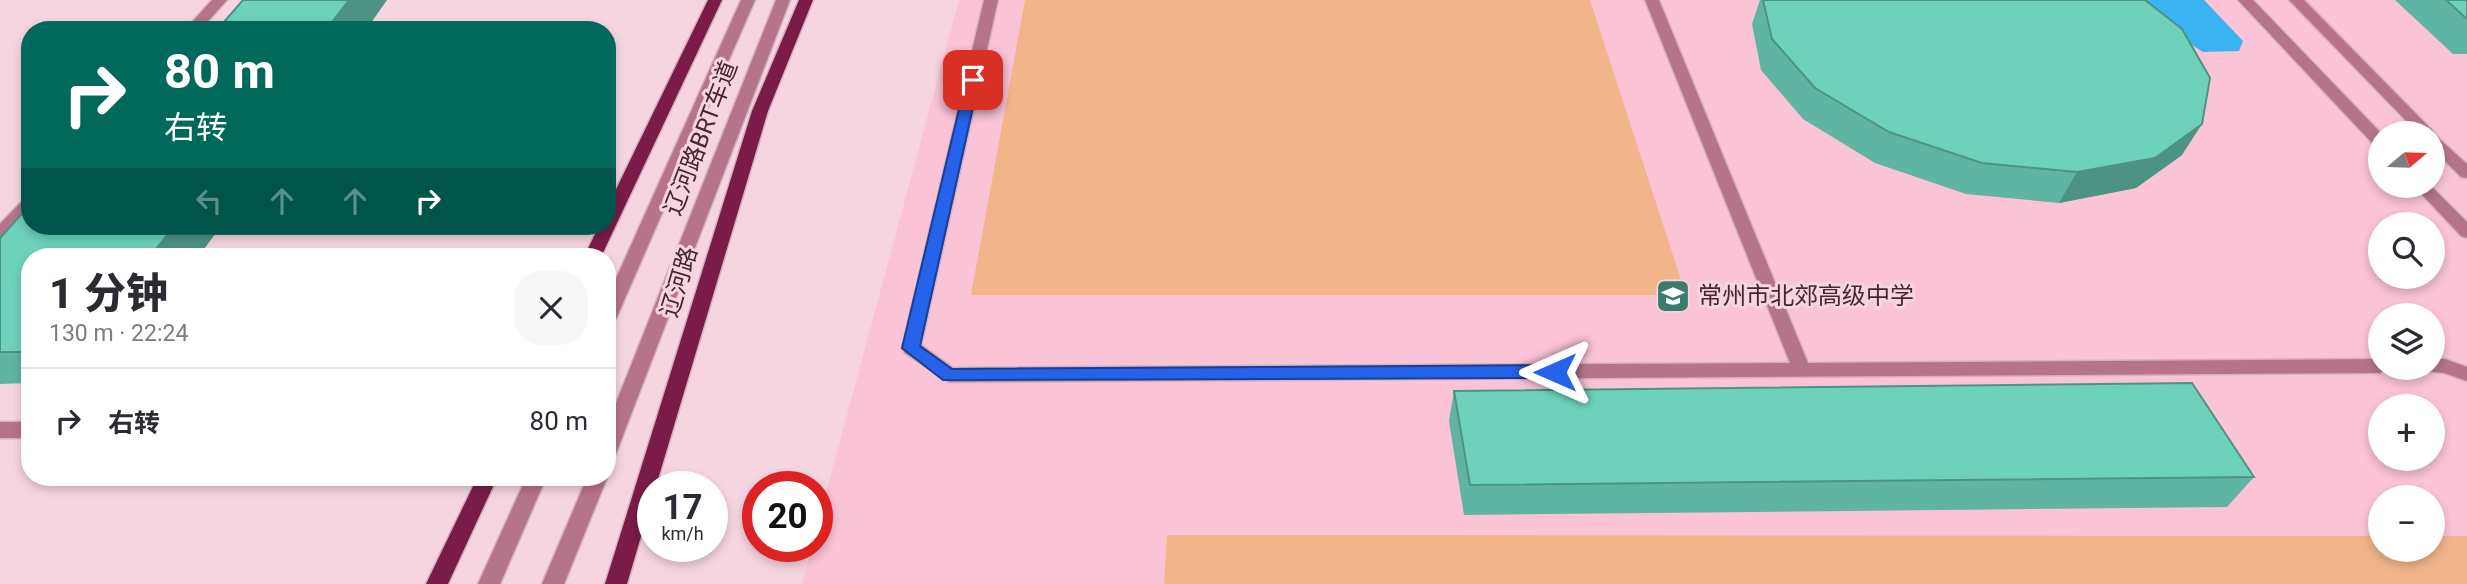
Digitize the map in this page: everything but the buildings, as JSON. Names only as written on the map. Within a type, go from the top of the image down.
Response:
[{"type":"main road","points":[[616,209],[715,0]]},
{"type":"main road","name":"辽河路","points":[[616,584],[760,111],[806,0]]},
{"type":"main road","points":[[437,584],[483,486]]},
{"type":"lane","points":[[200,21],[220,0]]},
{"type":"lane","name":"辽河路BRT车道","points":[[616,299],[748,0]]},
{"type":"lane","name":"辽河路BRT车道","points":[[616,428],[783,0]]},
{"type":"lane","points":[[991,0],[911,348],[949,375],[2368,366]]},
{"type":"lane","points":[[1652,0],[1802,370]]},
{"type":"lane","points":[[2245,0],[2368,128]]},
{"type":"lane","points":[[2295,0],[2415,121]]},
{"type":"lane","points":[[2445,152],[2467,173]]},
{"type":"lane","points":[[2434,198],[2467,232]]},
{"type":"lane","points":[[0,234],[21,212]]},
{"type":"lane","points":[[2445,366],[2467,374]]},
{"type":"lane","points":[[0,430],[21,430]]},
{"type":"lane","points":[[488,584],[532,486]]},
{"type":"lane","points":[[553,584],[594,486]]},
{"type":"shaded area","name":"常州市北郊高级中学","points":[[959,0],[2467,0],[2467,584],[802,584],[808,562],[833,562],[832,471]]},
{"type":"shaded area","points":[[1025,0],[1590,0],[1686,295],[971,295]]},
{"type":"shaded area","points":[[1167,535],[2368,536],[2368,562],[2445,562],[2445,536],[2467,536],[2467,584],[1164,584]]},
{"type":"water","points":[[2121,0],[2204,0],[2243,41],[2239,51],[2203,52]]},
{"type":"place","name":"常州市北郊高级中学","points":[[1673,296]]},
{"type":"route","points":[[973,80],[911,348],[949,375],[1555,372]]}]
